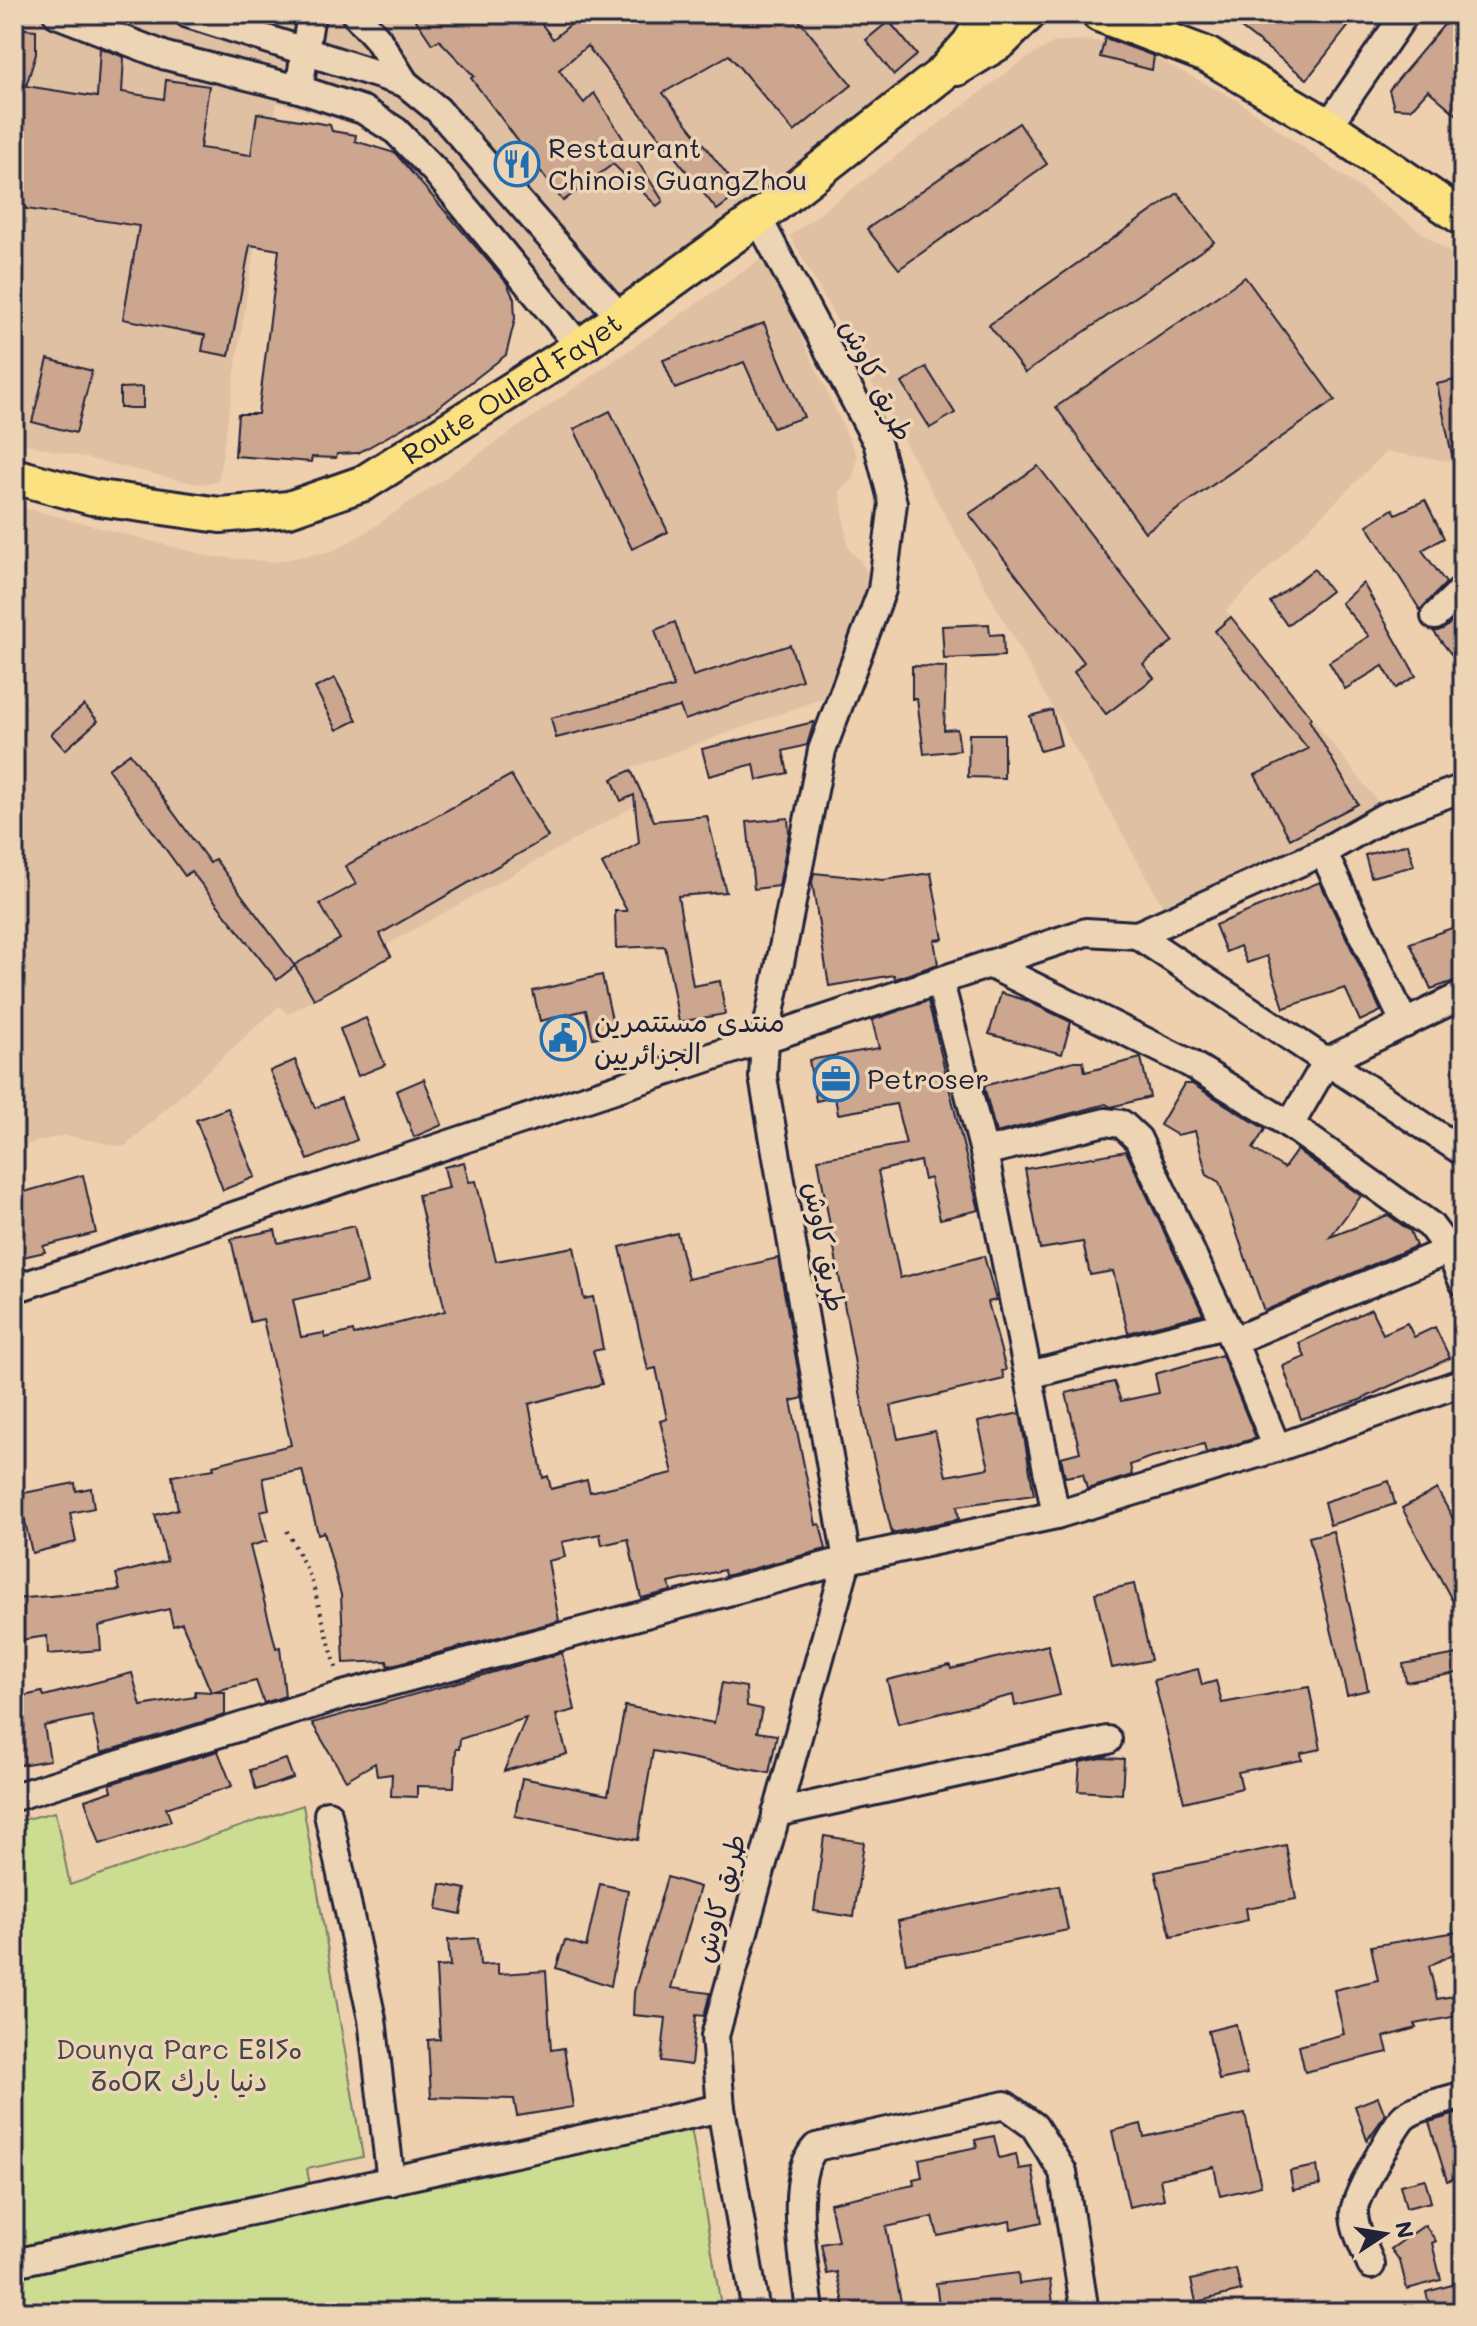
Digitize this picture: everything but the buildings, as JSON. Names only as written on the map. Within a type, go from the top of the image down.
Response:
[{"type":"main road","points":[[942,74],[969,44],[988,14]]},
{"type":"main road","points":[[942,74],[1001,41],[1028,14]]},
{"type":"main road","points":[[1099,14],[1207,55],[1328,126],[1463,218]]},
{"type":"main road","points":[[1159,14],[1207,55]]},
{"type":"main road","name":"Route Ouled Fayet","points":[[14,476],[92,497],[220,515],[289,509],[364,483],[580,347],[758,218],[942,74]]},
{"type":"street","points":[[57,14],[166,56],[299,89],[363,110],[396,131],[435,171],[580,347]]},
{"type":"street","points":[[188,14],[306,49],[405,83]]},
{"type":"street","points":[[299,89],[311,14]]},
{"type":"street","points":[[355,14],[377,38],[405,83],[438,110],[620,317]]},
{"type":"street","points":[[1328,126],[1405,14]]},
{"type":"street","name":"طريق كاوش","points":[[756,2312],[721,2108],[715,2036],[847,1560],[763,1077],[765,1039],[822,750],[882,590],[893,503],[877,442],[758,218]]},
{"type":"street","points":[[1435,616],[1463,589]]},
{"type":"street","points":[[14,1289],[1086,932],[1137,935],[1323,852],[1384,817],[1463,788]]},
{"type":"street","points":[[1323,852],[1405,1024]]},
{"type":"street","points":[[1137,935],[1463,1152]]},
{"type":"street","points":[[989,964],[1189,1063],[1290,1125],[1430,1225],[1449,1250],[1463,1282]]},
{"type":"street","points":[[940,982],[984,1152],[1056,1515]]},
{"type":"street","points":[[1290,1125],[1327,1061],[1463,995]]},
{"type":"street","points":[[984,1152],[1105,1122],[1122,1124],[1138,1139],[1229,1333],[1277,1448]]},
{"type":"street","points":[[1029,1375],[1229,1333],[1449,1250]]},
{"type":"street","points":[[14,1797],[343,1695],[847,1560],[1056,1515],[1277,1448],[1463,1382]]},
{"type":"street","points":[[776,1813],[1108,1740]]},
{"type":"street","points":[[328,1814],[372,2019],[391,2182]]},
{"type":"street","points":[[1371,2265],[1353,2211],[1360,2189],[1374,2172],[1385,2144],[1404,2116],[1463,2095]]},
{"type":"street","points":[[810,2312],[799,2183],[807,2157],[816,2147],[1005,2105],[1034,2126],[1063,2172],[1085,2312]]},
{"type":"street","points":[[14,2263],[721,2108]]},
{"type":"path","points":[[287,1531],[311,1578],[343,1695]]},
{"type":"shaded area","points":[[14,14],[977,14],[959,44],[647,283],[554,342],[520,289],[422,167],[368,129],[277,102],[218,482],[196,484],[14,441]]},
{"type":"shaded area","points":[[1079,40],[1107,42],[1148,54],[1237,100],[1463,262],[1463,472],[1454,462],[1386,452],[1226,610],[1384,809],[1167,914],[790,236],[1022,61],[1053,43]]},
{"type":"shaded area","points":[[764,257],[857,456],[853,478],[840,491],[848,548],[868,574],[868,587],[832,695],[629,769],[640,803],[386,945],[391,956],[288,1014],[279,1006],[124,1147],[64,1135],[14,1148],[14,505],[208,556],[273,562],[333,551],[368,531]]},
{"type":"green space","name":"Dounya Parc ⴹⵓⵏⵢⴰ ⵒⴰⵔⴽ دنيا بارك","points":[[303,1805],[363,2157],[307,2169],[315,2213],[691,2127],[722,2312],[14,2312],[14,1822],[55,1812],[70,1885]]},
{"type":"place","name":"Restaurant Chinois GuangZhou","points":[[517,164]]},
{"type":"place","name":"منتدى مستتمرين الجزائريين","points":[[563,1038]]},
{"type":"place","name":"Petroser","points":[[836,1079]]}]
